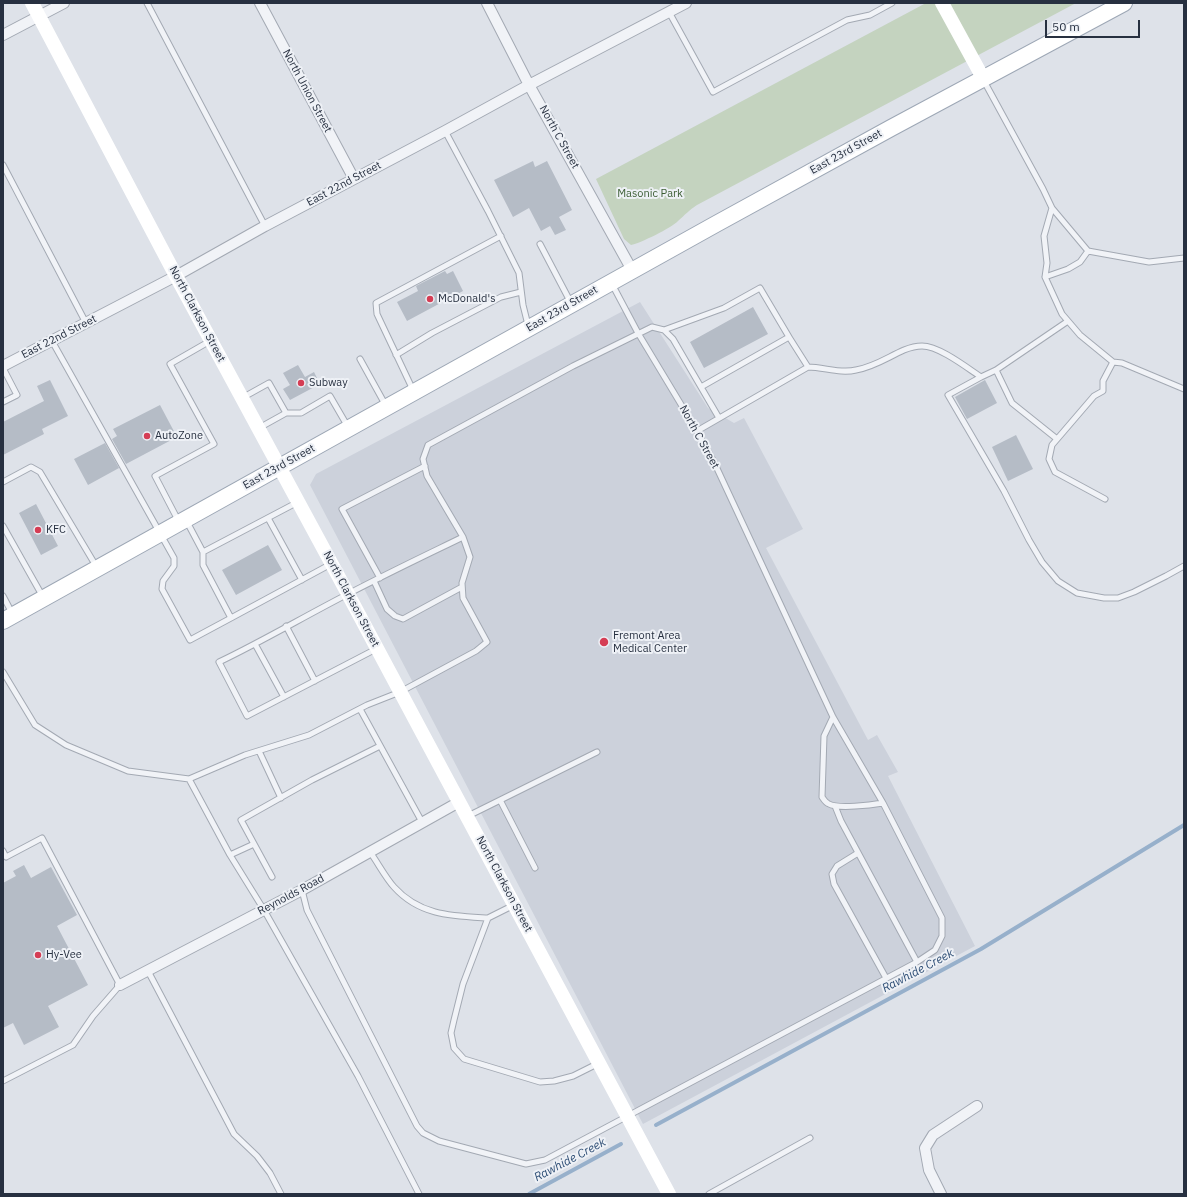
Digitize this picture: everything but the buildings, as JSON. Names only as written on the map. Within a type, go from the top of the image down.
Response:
[{"type":"main road","name":"East 23rd Street","points":[[8,618],[632,270],[983,78],[1124,3]]},
{"type":"street","name":"North Clarkson Street","points":[[32,3],[176,276],[280,466],[669,1194]]},
{"type":"street","points":[[3,36],[64,3]]},
{"type":"street","name":"North Union Street","points":[[260,3],[354,179]]},
{"type":"street","name":"North C Street","points":[[487,3],[529,85],[632,270]]},
{"type":"street","name":"East 22nd Street","points":[[3,367],[176,276],[265,226],[529,85],[686,3]]},
{"type":"street","points":[[942,3],[983,78]]},
{"type":"street","name":"Reynolds Road","points":[[120,985],[302,890],[459,802]]},
{"type":"street","points":[[941,1194],[929,1170],[925,1148],[933,1135],[977,1106]]},
{"type":"lane","points":[[147,3],[265,226]]},
{"type":"lane","points":[[669,12],[713,92],[847,20],[870,15],[892,3]]},
{"type":"lane","points":[[983,78],[1052,208],[1088,251],[1150,262],[1184,258]]},
{"type":"lane","points":[[445,131],[519,273],[522,305],[529,328]]},
{"type":"lane","points":[[3,165],[86,323]]},
{"type":"lane","points":[[1052,208],[1044,236],[1048,263],[1045,277],[1062,314],[1080,335],[1113,362],[1122,363],[1184,389]]},
{"type":"lane","points":[[414,392],[377,314],[376,303],[501,236]]},
{"type":"lane","points":[[540,244],[572,304]]},
{"type":"lane","points":[[1045,277],[1068,269],[1080,262],[1088,251]]},
{"type":"lane","name":"North C Street","points":[[302,890],[307,910],[417,1126],[423,1133],[439,1141],[526,1164],[545,1160],[917,962],[935,950],[942,936],[942,918],[882,803],[833,718],[714,462],[638,333],[611,282]]},
{"type":"lane","points":[[664,330],[724,308],[760,288],[808,367]]},
{"type":"lane","points":[[396,355],[432,333],[501,297],[521,292]]},
{"type":"lane","points":[[1068,321],[996,370],[948,395],[1004,491],[1042,562],[1058,581],[1077,593],[1104,598],[1118,598],[1134,592],[1184,566]]},
{"type":"lane","points":[[3,672],[35,725],[66,745],[128,771],[189,779],[245,755],[309,735],[360,709],[400,692],[476,651],[487,642],[463,598],[462,583],[470,557],[462,537],[427,476],[423,459],[428,444],[573,366],[652,327],[664,330],[673,339],[719,418]]},
{"type":"lane","points":[[701,387],[789,337]]},
{"type":"lane","points":[[52,340],[159,534],[174,558],[174,566],[163,581],[162,589],[190,640],[332,563]]},
{"type":"lane","points":[[211,340],[170,364],[214,444],[155,476],[182,521],[203,552],[202,565],[231,618]]},
{"type":"lane","points":[[697,431],[808,367],[816,367],[840,372],[854,371],[866,368],[914,347],[923,346],[938,350],[981,377]]},
{"type":"lane","points":[[360,359],[386,407]]},
{"type":"lane","points":[[1105,499],[1054,472],[1049,459],[1052,445],[1094,396],[1104,391],[1103,381],[1113,362]]},
{"type":"lane","points":[[3,367],[17,394],[3,402]]},
{"type":"lane","points":[[996,370],[1012,403],[1057,439]]},
{"type":"lane","points":[[242,398],[269,383],[286,413]]},
{"type":"lane","points":[[258,428],[286,413],[301,413],[330,396],[349,428]]},
{"type":"lane","points":[[380,578],[342,509],[425,466]]},
{"type":"lane","points":[[3,482],[31,467],[40,472],[97,569]]},
{"type":"lane","points":[[203,552],[299,502]]},
{"type":"lane","points":[[268,518],[302,580]]},
{"type":"lane","points":[[3,526],[44,598]]},
{"type":"lane","points":[[377,648],[248,716],[219,662],[348,594],[462,537]]},
{"type":"lane","points":[[374,581],[387,609],[395,616],[403,618],[462,587]]},
{"type":"lane","points":[[3,596],[8,618]]},
{"type":"lane","points":[[286,626],[315,681]]},
{"type":"lane","points":[[255,644],[284,697]]},
{"type":"lane","points":[[360,709],[422,822]]},
{"type":"lane","points":[[833,718],[824,736],[822,797],[828,804],[835,806],[869,806],[882,803]]},
{"type":"lane","points":[[272,877],[241,820],[312,780],[380,746]]},
{"type":"lane","points":[[259,751],[281,798]]},
{"type":"lane","points":[[467,816],[597,752]]},
{"type":"lane","points":[[189,779],[230,855],[264,910],[358,1076],[419,1194]]},
{"type":"lane","points":[[500,800],[535,868]]},
{"type":"lane","points":[[835,806],[841,821],[917,962]]},
{"type":"lane","points":[[3,851],[5,859],[42,838],[120,985],[93,1016],[73,1045],[3,1081]]},
{"type":"lane","points":[[230,855],[254,844]]},
{"type":"lane","points":[[370,852],[394,887],[408,900],[424,909],[450,916],[488,918],[514,904]]},
{"type":"lane","points":[[858,853],[837,866],[832,874],[834,884],[886,978]]},
{"type":"lane","points":[[488,918],[463,984],[451,1033],[454,1048],[464,1059],[540,1082],[554,1081],[573,1076],[599,1063]]},
{"type":"lane","points":[[148,971],[234,1134],[257,1156],[270,1173],[281,1194]]},
{"type":"lane","points":[[713,1193],[810,1138]]},
{"type":"shaded area","name":"Fremont Area Medical Center","points":[[640,302],[708,408],[734,423],[744,418],[803,529],[766,548],[868,740],[877,735],[898,772],[888,776],[975,946],[643,1124],[310,485],[316,474]]},
{"type":"green space","name":"Masonic Park","points":[[926,3],[1076,3],[697,205],[674,224],[656,235],[631,245],[624,239],[596,179]]},
{"type":"waterway","name":"Rawhide Creek","points":[[656,1125],[981,949],[1184,825]]},
{"type":"waterway","name":"Rawhide Creek","points":[[529,1194],[621,1144]]},
{"type":"place","name":"McDonald's","points":[[430,299]]},
{"type":"place","name":"Subway","points":[[301,383]]},
{"type":"place","name":"AutoZone","points":[[147,436]]},
{"type":"place","name":"KFC","points":[[38,530]]},
{"type":"place","name":"Fremont Area Medical Center","points":[[604,642]]},
{"type":"place","name":"Hy-Vee","points":[[38,955]]}]
